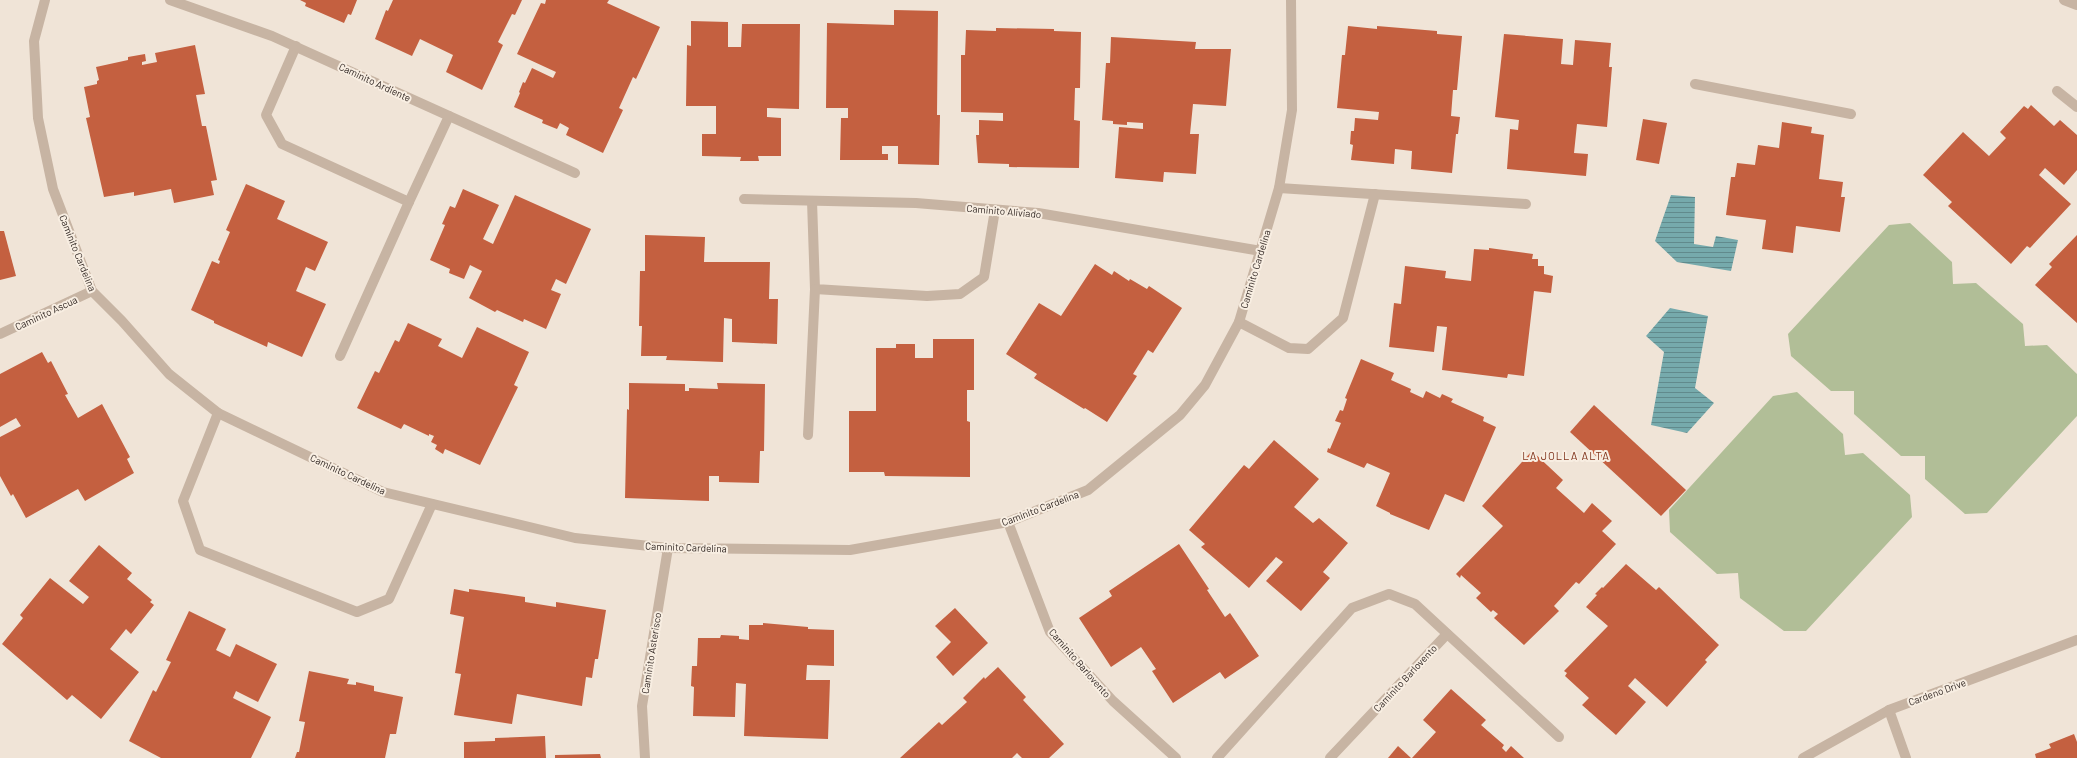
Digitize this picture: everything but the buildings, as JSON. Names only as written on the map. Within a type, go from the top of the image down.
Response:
[{"type":"street","name":"Caminito Cardelina","points":[[45,0],[34,41],[38,118],[53,189],[92,291],[122,321],[169,374],[218,413],[384,492],[575,538],[668,548],[850,550],[1008,522],[1088,490],[1180,415],[1205,386],[1239,322],[1279,188],[1292,110],[1291,0]]},
{"type":"street","name":"Caminito Ardiente","points":[[170,0],[296,46],[575,173]]},
{"type":"street","points":[[2064,0],[2077,5]]},
{"type":"street","points":[[296,46],[266,115],[282,144],[409,202]]},
{"type":"street","points":[[1695,84],[1851,114]]},
{"type":"street","points":[[2057,91],[2077,107]]},
{"type":"street","points":[[340,356],[449,116]]},
{"type":"street","points":[[1279,188],[1526,204]]},
{"type":"street","points":[[1239,322],[1289,348],[1308,348],[1343,318],[1375,194]]},
{"type":"street","name":"Caminito Aliviado","points":[[744,199],[916,203],[1038,213],[1261,251]]},
{"type":"street","points":[[808,435],[816,289],[812,201]]},
{"type":"street","points":[[816,289],[927,296],[960,294],[984,277],[995,210]]},
{"type":"street","name":"Caminito Ascua","points":[[0,334],[92,291]]},
{"type":"street","points":[[218,413],[183,501],[200,550],[357,612],[389,599],[432,504]]},
{"type":"street","name":"Caminito Barlovento","points":[[1008,522],[1050,632],[1113,701],[1176,758]]},
{"type":"street","name":"Caminito Asterisco","points":[[645,758],[642,706],[668,548]]},
{"type":"street","points":[[1217,758],[1352,608],[1389,594],[1415,604],[1560,737]]},
{"type":"street","name":"Caminito Barlovento","points":[[1330,758],[1447,634]]},
{"type":"street","name":"Cardeno Drive","points":[[1803,758],[1889,710],[2077,640]]},
{"type":"street","points":[[1889,710],[1906,758]]},
{"type":"green space","points":[[1910,223],[1952,262],[1953,284],[1976,283],[2023,324],[2025,346],[2047,345],[2077,374],[2077,416],[1987,513],[1965,514],[1925,479],[1925,456],[1901,456],[1854,414],[1854,391],[1831,391],[1791,356],[1788,334],[1889,225]]},
{"type":"green space","points":[[1797,392],[1843,434],[1845,455],[1863,453],[1910,495],[1912,517],[1806,631],[1784,631],[1740,598],[1738,573],[1717,574],[1670,532],[1669,510],[1773,396]]},
{"type":"water","points":[[1671,195],[1695,197],[1694,244],[1713,247],[1716,236],[1738,240],[1731,271],[1677,262],[1655,241]]},
{"type":"water","points":[[1670,308],[1708,316],[1695,388],[1714,403],[1687,433],[1651,425],[1664,352],[1646,336]]},
{"type":"district","name":"LA JOLLA ALTA","points":[[1566,456]]}]
